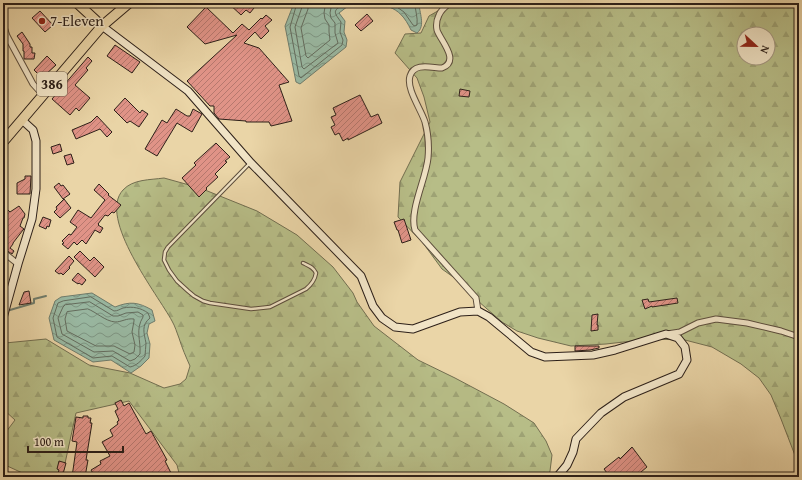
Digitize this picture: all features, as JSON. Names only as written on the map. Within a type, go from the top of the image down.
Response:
[{"type":"highway","points":[[77,3],[102,26]]},
{"type":"highway","name":"386","points":[[3,142],[102,26],[129,3]]},
{"type":"street","points":[[450,3],[441,12],[437,27],[449,53],[450,60],[446,66],[442,68],[420,67],[414,69],[409,78],[411,88],[425,122],[428,141],[428,159],[413,222],[415,230],[476,298],[478,311]]},
{"type":"street","points":[[3,24],[7,36],[32,84],[43,95]]},
{"type":"street","points":[[102,26],[188,91],[251,163],[361,276],[373,306],[382,318],[395,327],[414,329],[460,312],[478,311],[489,317],[531,352],[545,357],[594,355],[666,334],[680,332],[698,323],[716,319],[747,323],[799,337]]},
{"type":"street","points":[[3,318],[32,219],[36,190],[36,141],[33,130],[22,120]]},
{"type":"street","points":[[3,252],[18,264]]},
{"type":"street","points":[[557,477],[567,465],[573,452],[576,439],[601,413],[624,397],[679,374],[687,360],[685,347],[678,338],[666,334]]},
{"type":"street","points":[[3,473],[11,477]]},
{"type":"lane","points":[[251,163],[168,247],[165,252],[164,260],[169,270],[177,281],[194,296],[203,301],[251,309],[270,307],[311,285],[314,282],[316,273],[314,269],[303,263]]},
{"type":"green space","points":[[448,3],[799,3],[799,477],[796,477],[796,458],[771,395],[759,378],[741,364],[712,347],[685,340],[650,339],[571,346],[517,331],[502,322],[478,301],[463,284],[442,269],[423,243],[398,217],[400,182],[430,122],[424,97],[417,78],[395,53],[405,34],[421,33],[429,16],[443,8]]},
{"type":"green space","points":[[164,178],[200,188],[257,211],[297,235],[333,267],[353,293],[357,302],[374,326],[418,360],[504,404],[534,423],[546,441],[552,455],[548,477],[180,477],[177,465],[129,401],[76,413],[62,477],[31,477],[3,464],[3,436],[15,420],[3,409],[3,350],[5,343],[46,339],[89,365],[130,373],[164,388],[180,384],[186,379],[190,366],[174,325],[132,256],[123,237],[118,219],[117,203],[123,190],[127,186],[137,182]]},
{"type":"water","points":[[294,3],[352,3],[339,13],[345,21],[344,32],[347,40],[346,47],[300,84],[296,82],[285,26]]},
{"type":"water","points":[[357,3],[419,3],[422,23],[420,30],[417,33],[411,30],[401,15],[390,7],[376,4]]},
{"type":"water","points":[[92,293],[115,307],[134,303],[152,310],[155,321],[149,324],[147,333],[150,344],[149,358],[131,373],[111,360],[93,362],[54,340],[49,318],[55,301],[61,297]]},
{"type":"building","points":[[228,3],[258,3],[250,13],[246,10],[241,15]]},
{"type":"building","points":[[206,7],[233,33],[242,24],[249,30],[266,15],[272,20],[265,26],[269,31],[261,39],[255,32],[244,43],[259,48],[289,82],[279,85],[292,121],[271,126],[269,122],[246,122],[219,119],[214,113],[214,106],[210,106],[187,81],[237,35],[205,44],[187,27]]},
{"type":"building","points":[[40,11],[53,25],[45,32],[32,18]]},
{"type":"building","points":[[367,14],[373,21],[361,31],[355,25]]},
{"type":"building","points":[[22,32],[30,44],[30,47],[32,47],[32,53],[35,53],[34,59],[24,59],[23,44],[17,36]]},
{"type":"building","points":[[115,45],[140,62],[132,73],[107,56]]},
{"type":"building","points":[[47,56],[56,65],[44,76],[40,72],[38,74],[34,70]]},
{"type":"building","points":[[88,57],[92,61],[86,68],[88,70],[75,85],[90,98],[79,111],[76,108],[70,115],[52,99]]},
{"type":"building","points":[[460,89],[470,91],[469,97],[459,96]]},
{"type":"building","points":[[360,95],[371,117],[378,114],[382,123],[343,141],[339,133],[335,135],[331,127],[335,125],[331,117],[336,115],[333,108]]},
{"type":"building","points":[[125,98],[140,113],[142,110],[148,114],[139,127],[130,121],[127,123],[114,110]]},
{"type":"building","points":[[176,109],[187,116],[190,116],[193,109],[202,114],[192,132],[177,123],[157,156],[145,149],[162,120],[167,123]]},
{"type":"building","points":[[97,116],[112,132],[107,137],[100,129],[76,139],[72,130],[91,122]]},
{"type":"building","points":[[216,143],[230,157],[215,174],[218,177],[199,197],[182,178],[196,165],[194,163]]},
{"type":"building","points":[[60,144],[62,151],[53,154],[51,147]]},
{"type":"building","points":[[71,154],[74,163],[67,165],[64,156]]},
{"type":"building","points":[[25,176],[31,176],[30,194],[17,194],[17,183],[25,179]]},
{"type":"building","points":[[59,183],[61,186],[63,185],[70,194],[63,199],[54,187]]},
{"type":"building","points":[[99,184],[109,194],[108,195],[121,205],[114,213],[112,212],[108,216],[105,215],[98,224],[103,228],[100,233],[95,230],[86,244],[82,240],[77,245],[74,242],[68,249],[62,244],[64,243],[62,241],[69,234],[71,235],[77,227],[70,222],[78,210],[91,218],[105,200],[94,190]]},
{"type":"building","points":[[64,199],[71,208],[60,218],[54,212],[57,209],[56,207]]},
{"type":"building","points":[[3,205],[10,212],[19,206],[25,214],[20,226],[24,229],[10,248],[14,251],[12,254],[3,248]]},
{"type":"building","points":[[43,217],[51,220],[49,227],[47,226],[46,229],[39,226]]},
{"type":"building","points":[[404,219],[411,240],[402,243],[394,222]]},
{"type":"building","points":[[80,251],[90,261],[94,257],[104,267],[95,277],[74,257]]},
{"type":"building","points":[[69,256],[74,261],[63,275],[61,273],[59,274],[55,271]]},
{"type":"building","points":[[78,273],[86,280],[82,285],[72,280]]},
{"type":"building","points":[[29,291],[31,303],[19,305],[24,292]]},
{"type":"building","points":[[677,298],[678,303],[652,306],[645,309],[642,300],[648,299],[649,302]]},
{"type":"building","points":[[598,314],[598,330],[591,331],[592,315]]},
{"type":"building","points":[[575,346],[599,346],[599,348],[575,351]]},
{"type":"building","points":[[121,400],[124,406],[129,403],[146,434],[151,431],[167,460],[165,461],[173,477],[95,477],[91,470],[101,464],[100,461],[110,456],[102,442],[113,436],[110,430],[118,424],[117,422],[119,420],[115,411],[118,409],[115,403]]},
{"type":"building","points":[[83,416],[88,416],[88,418],[91,418],[90,423],[92,423],[85,477],[72,477],[77,442],[72,441],[76,417],[83,418]]},
{"type":"building","points":[[632,447],[647,467],[635,477],[610,477],[604,469],[619,457],[620,459]]},
{"type":"building","points":[[59,461],[66,463],[63,474],[58,473],[59,470],[57,469]]},
{"type":"waterway","points":[[10,310],[34,303],[34,299],[46,296]]},
{"type":"place","name":"7-Eleven","points":[[42,21]]}]
